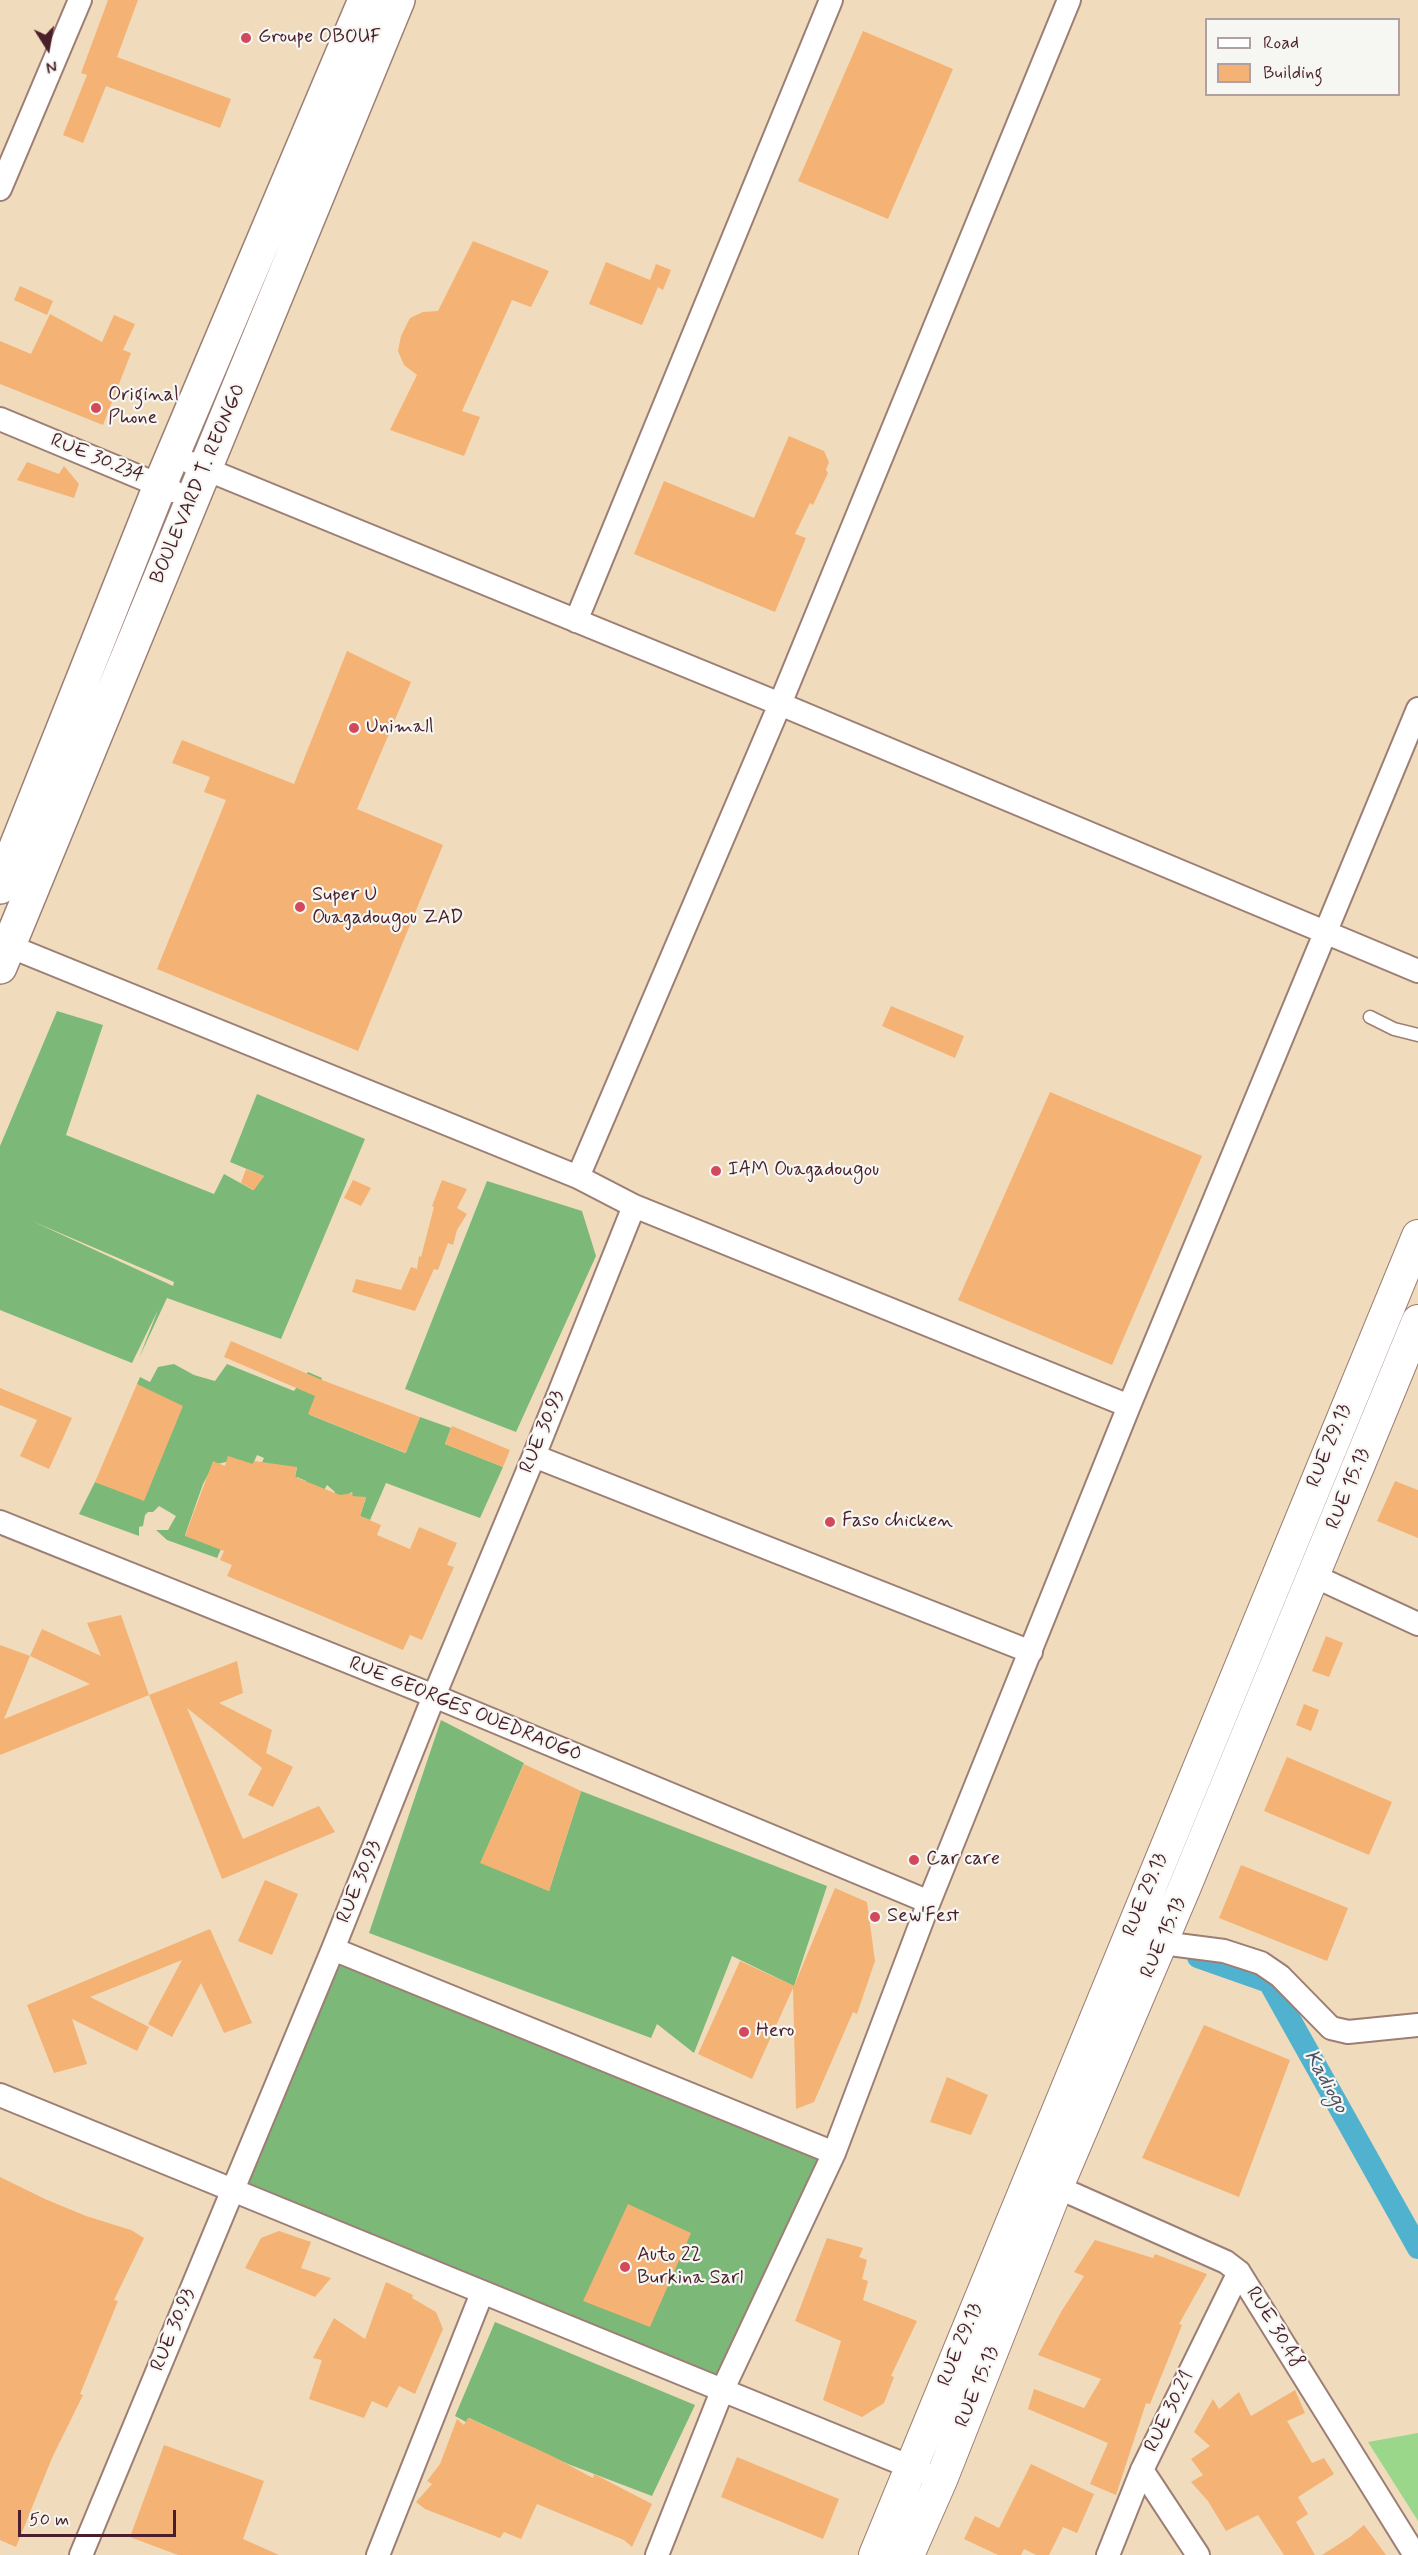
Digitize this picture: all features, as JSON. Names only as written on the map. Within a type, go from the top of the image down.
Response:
[{"type":"main road","name":"BOULEVARD T. REONGO","points":[[0,886],[173,454],[365,0]]},
{"type":"main road","name":"BOULEVARD T. REONGO","points":[[4,956],[398,0]]},
{"type":"main road","name":"RUE 29.13","points":[[875,2555],[1418,1236]]},
{"type":"main road","name":"RUE 15.13","points":[[908,2555],[941,2480],[1057,2187],[1162,1943],[1418,1321]]},
{"type":"street","points":[[0,189],[81,0]]},
{"type":"street","points":[[576,621],[831,0]]},
{"type":"street","points":[[578,1177],[780,704],[1069,0]]},
{"type":"street","name":"RUE 30.234","points":[[0,419],[161,484],[192,500]]},
{"type":"street","points":[[173,454],[206,470],[780,704],[1418,970]]},
{"type":"street","points":[[657,2555],[722,2391],[834,2153],[929,1902],[1129,1406],[1418,709]]},
{"type":"street","points":[[4,956],[578,1177],[634,1206],[1129,1406]]},
{"type":"street","name":"RUE 30.93","points":[[81,2555],[333,1949],[634,1206]]},
{"type":"street","points":[[534,1456],[1031,1652]]},
{"type":"street","name":"RUE GEORGES OUEDRAOGO","points":[[0,1522],[434,1696],[929,1902]]},
{"type":"street","points":[[1314,1576],[1418,1624]]},
{"type":"street","points":[[1162,1943],[1224,1951],[1261,1963],[1280,1976],[1331,2028],[1348,2032],[1418,2025]]},
{"type":"street","points":[[333,1949],[834,2153]]},
{"type":"street","points":[[0,2095],[941,2480]]},
{"type":"street","name":"RUE 30.48","points":[[1057,2187],[1226,2262],[1239,2272],[1415,2555]]},
{"type":"street","name":"RUE 30.21","points":[[1108,2555],[1142,2470],[1239,2272]]},
{"type":"street","points":[[378,2555],[482,2293]]},
{"type":"street","points":[[1142,2470],[1198,2555]]},
{"type":"lane","points":[[1370,1017],[1394,1029],[1418,1035]]},
{"type":"green space","points":[[57,1011],[103,1025],[66,1135],[214,1194],[224,1174],[253,1190],[264,1176],[230,1162],[257,1094],[365,1139],[281,1339],[167,1298],[139,1358],[158,1310],[132,1363],[0,1310],[0,1146]],"holes":[[[32,1221],[174,1282],[173,1286]]]},
{"type":"green space","points":[[487,1181],[582,1211],[596,1256],[516,1432],[405,1389]]},
{"type":"green space","points":[[174,1364],[194,1375],[215,1381],[227,1364],[294,1391],[308,1372],[322,1378],[310,1415],[405,1453],[420,1417],[451,1428],[445,1444],[503,1467],[480,1518],[386,1483],[370,1520],[360,1516],[366,1498],[353,1509],[352,1492],[332,1504],[335,1492],[327,1485],[320,1497],[302,1491],[306,1481],[297,1477],[293,1488],[297,1467],[257,1473],[264,1458],[257,1455],[250,1471],[230,1461],[213,1465],[203,1484],[185,1535],[221,1549],[217,1558],[167,1540],[156,1530],[168,1530],[176,1516],[159,1506],[153,1512],[145,1515],[143,1526],[139,1527],[139,1536],[79,1514],[95,1482],[144,1500],[137,1384],[140,1377],[150,1382],[158,1367]]},
{"type":"green space","points":[[441,1720],[524,1763],[481,1862],[549,1891],[581,1791],[827,1886],[794,1986],[732,1956],[694,2053],[657,2024],[651,2038],[369,1933]]},
{"type":"green space","points":[[339,1952],[830,2152],[718,2381],[235,2183]]},
{"type":"green space","points":[[495,2322],[695,2405],[652,2496],[568,2464],[469,2418],[466,2422],[455,2416]]},
{"type":"green space","points":[[1418,2433],[1418,2521],[1368,2442]]},
{"type":"building","points":[[108,0],[138,0],[117,57],[231,99],[220,128],[106,86],[83,143],[63,135],[87,75],[81,73]]},
{"type":"building","points":[[863,31],[953,69],[888,219],[798,181]]},
{"type":"building","points":[[473,241],[549,271],[531,307],[512,300],[462,411],[480,417],[464,456],[390,430],[417,375],[404,365],[398,351],[401,336],[410,318],[423,312],[438,311]]},
{"type":"building","points":[[606,262],[650,280],[656,264],[671,270],[663,290],[658,287],[642,325],[589,304]]},
{"type":"building","points":[[20,286],[53,301],[47,315],[14,300]]},
{"type":"building","points":[[50,314],[102,342],[114,315],[135,324],[123,350],[131,353],[103,425],[0,384],[0,341],[31,354]]},
{"type":"building","points":[[789,436],[824,451],[829,462],[826,470],[828,473],[813,505],[810,503],[795,534],[806,538],[775,612],[634,554],[664,481],[754,518]]},
{"type":"building","points":[[27,462],[59,474],[64,466],[79,484],[74,498],[17,480]]},
{"type":"building","name":"Super U Ouagadougou ZAD","points":[[347,651],[411,682],[357,809],[443,845],[358,1051],[157,969],[226,800],[204,792],[210,777],[172,763],[182,740],[294,784]]},
{"type":"building","points":[[891,1006],[964,1036],[955,1058],[882,1026]]},
{"type":"building","points":[[1050,1092],[1202,1156],[1112,1365],[958,1300]]},
{"type":"building","points":[[246,1169],[264,1176],[254,1190],[241,1183]]},
{"type":"building","points":[[353,1180],[371,1188],[361,1206],[344,1198]]},
{"type":"building","points":[[442,1180],[467,1189],[457,1208],[467,1214],[457,1230],[453,1245],[448,1243],[438,1270],[434,1269],[415,1311],[352,1292],[356,1279],[401,1290],[411,1267],[417,1269],[434,1207],[432,1206]]},
{"type":"building","points":[[231,1341],[322,1380],[420,1417],[406,1453],[308,1414],[315,1396],[224,1357]]},
{"type":"building","points":[[137,1384],[183,1406],[144,1501],[95,1482]]},
{"type":"building","points":[[0,1388],[72,1418],[49,1469],[20,1456],[37,1420],[0,1405]]},
{"type":"building","points":[[452,1426],[510,1450],[503,1467],[445,1444]]},
{"type":"building","points":[[228,1456],[253,1464],[254,1461],[297,1467],[295,1477],[340,1495],[353,1493],[352,1496],[366,1497],[360,1516],[381,1525],[377,1535],[410,1549],[419,1527],[457,1543],[447,1565],[454,1567],[422,1640],[410,1635],[403,1650],[227,1576],[232,1565],[220,1560],[224,1551],[185,1536],[213,1461],[225,1466]]},
{"type":"building","points":[[1395,1481],[1418,1490],[1418,1538],[1377,1521]]},
{"type":"building","points":[[121,1615],[149,1695],[0,1755],[0,1645],[30,1656],[42,1629],[101,1656],[87,1623]],"holes":[[[30,1656],[90,1684],[4,1719]]]},
{"type":"building","points":[[1326,1636],[1343,1643],[1329,1677],[1312,1671]]},
{"type":"building","points":[[237,1661],[243,1693],[219,1703],[272,1730],[266,1753],[293,1767],[273,1807],[248,1795],[262,1768],[187,1708],[243,1839],[319,1806],[335,1832],[222,1879],[149,1695]]},
{"type":"building","points":[[1304,1704],[1319,1710],[1311,1731],[1296,1725]]},
{"type":"building","points":[[1287,1757],[1392,1802],[1369,1855],[1264,1811]]},
{"type":"building","points":[[524,1764],[581,1791],[549,1891],[480,1863]]},
{"type":"building","points":[[1241,1865],[1348,1908],[1327,1961],[1219,1918]]},
{"type":"building","points":[[265,1880],[298,1894],[272,1955],[238,1941]]},
{"type":"building","points":[[835,1888],[867,1902],[875,1961],[857,2014],[853,2012],[814,2102],[796,2109],[793,1988],[752,2079],[698,2054],[740,1961],[794,1986]]},
{"type":"building","points":[[210,1929],[252,2023],[224,2033],[201,1983],[172,2037],[148,2024],[182,1960],[90,1997],[149,2027],[137,2051],[72,2019],[87,2064],[54,2073],[27,2005]]},
{"type":"building","points":[[1204,2025],[1290,2060],[1239,2197],[1142,2158]]},
{"type":"building","points":[[947,2077],[988,2095],[971,2135],[930,2122]]},
{"type":"building","points":[[0,2177],[45,2199],[86,2216],[131,2230],[144,2238],[114,2300],[118,2301],[80,2394],[83,2395],[52,2458],[16,2547],[0,2540]]},
{"type":"building","points":[[628,2204],[691,2233],[650,2327],[583,2301]]},
{"type":"building","points":[[279,2231],[311,2242],[301,2268],[331,2278],[315,2297],[245,2268],[261,2238]]},
{"type":"building","points":[[827,2238],[863,2248],[859,2257],[867,2260],[862,2279],[868,2281],[863,2300],[917,2321],[891,2376],[894,2377],[884,2403],[862,2417],[823,2400],[841,2341],[795,2321]]},
{"type":"building","points":[[1095,2240],[1153,2258],[1155,2254],[1207,2274],[1179,2324],[1182,2325],[1150,2404],[1146,2403],[1116,2495],[1090,2484],[1108,2443],[1028,2409],[1034,2389],[1084,2408],[1101,2379],[1038,2355],[1084,2276],[1074,2272]]},
{"type":"building","points":[[386,2282],[413,2295],[412,2298],[436,2312],[443,2329],[415,2394],[399,2386],[387,2408],[372,2401],[364,2418],[309,2399],[322,2360],[313,2358],[334,2318],[365,2339]]},
{"type":"building","points":[[1295,2390],[1305,2413],[1287,2421],[1312,2463],[1324,2458],[1334,2474],[1298,2497],[1308,2514],[1296,2522],[1315,2555],[1284,2555],[1258,2515],[1226,2531],[1208,2501],[1191,2482],[1203,2475],[1191,2459],[1210,2446],[1194,2432],[1213,2399],[1219,2409],[1239,2392],[1251,2416]]},
{"type":"building","points":[[468,2418],[550,2455],[593,2478],[594,2474],[652,2504],[632,2547],[624,2540],[537,2504],[521,2539],[504,2532],[500,2538],[425,2509],[416,2502],[432,2484],[427,2481],[440,2464],[457,2419],[464,2425]]},
{"type":"building","points":[[164,2445],[264,2481],[243,2539],[279,2555],[178,2555],[130,2537]]},
{"type":"building","points":[[737,2457],[839,2499],[823,2539],[721,2497]]},
{"type":"building","points":[[1031,2464],[1094,2494],[1077,2533],[1063,2527],[1049,2555],[1036,2555],[1024,2549],[1021,2555],[998,2555],[964,2539],[975,2516],[999,2528]]},
{"type":"building","points":[[1364,2525],[1386,2555],[1322,2555],[1350,2537]]},
{"type":"waterway","name":"Kadiogo","points":[[1198,1957],[1269,1982],[1418,2248]]},
{"type":"place","name":"Groupe OBOUF","points":[[246,38]]},
{"type":"place","name":"Original Phone","points":[[96,408]]},
{"type":"place","name":"Unimall","points":[[354,728]]},
{"type":"place","name":"Super U Ouagadougou ZAD","points":[[300,907]]},
{"type":"place","name":"IAM Ouagadougou","points":[[716,1171]]},
{"type":"place","name":"Faso chicken","points":[[830,1522]]},
{"type":"place","name":"Car care","points":[[914,1860]]},
{"type":"place","name":"Sew'Fest","points":[[875,1917]]},
{"type":"place","name":"Hero","points":[[744,2032]]},
{"type":"place","name":"Auto 22 Burkina Sarl","points":[[625,2267]]}]
